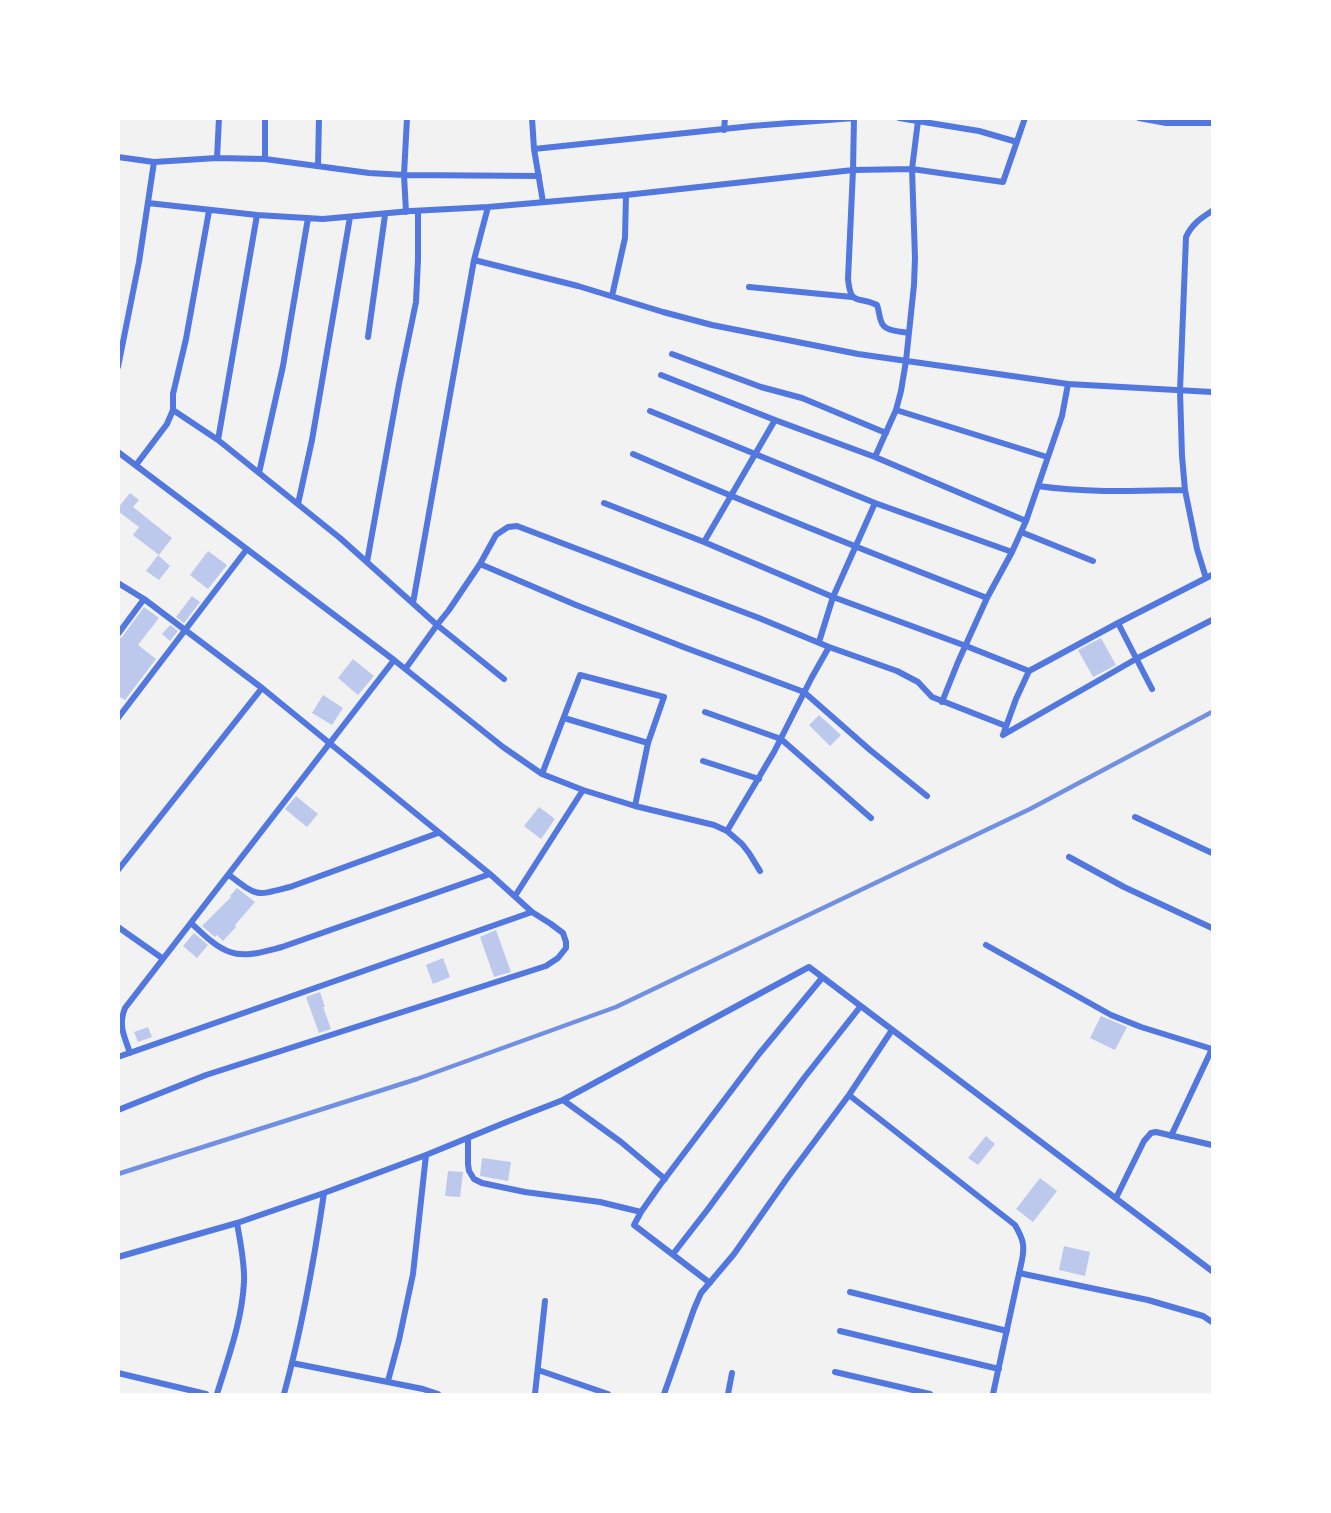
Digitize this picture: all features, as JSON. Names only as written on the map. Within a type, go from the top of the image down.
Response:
[{"type":"street","points":[[217,158],[219,118]]},
{"type":"street","points":[[265,118],[265,159]]},
{"type":"street","points":[[318,166],[319,118]]},
{"type":"street","points":[[406,212],[404,175],[407,118]]},
{"type":"street","points":[[532,118],[534,149],[543,202]]},
{"type":"street","points":[[724,130],[725,118]]},
{"type":"street","points":[[534,149],[724,130],[776,122],[854,118],[848,279],[852,297]]},
{"type":"street","points":[[899,118],[979,131],[1017,142]]},
{"type":"street","points":[[148,203],[209,211],[323,219],[626,195],[853,170],[912,169],[1003,182],[1025,118]]},
{"type":"street","points":[[1139,118],[1166,123],[1212,123]]},
{"type":"street","points":[[875,457],[896,410],[906,361],[915,258],[912,169],[918,121]]},
{"type":"street","points":[[118,157],[153,162],[217,158],[265,159],[369,173],[404,175],[539,176]]},
{"type":"street","points":[[118,367],[139,262],[153,162]]},
{"type":"street","points":[[612,296],[625,238],[626,195]]},
{"type":"street","points":[[413,603],[474,260],[488,207]]},
{"type":"street","points":[[136,465],[167,424],[173,410],[173,394],[186,339],[209,211]]},
{"type":"street","points":[[368,562],[399,384],[416,302],[418,211]]},
{"type":"street","points":[[1212,211],[1190,228],[1186,237],[1180,391],[1185,490],[1197,549],[1209,577],[1029,671],[1003,735],[1136,659],[1212,620]]},
{"type":"street","points":[[218,440],[257,215]]},
{"type":"street","points":[[368,337],[385,215]]},
{"type":"street","points":[[298,504],[312,440],[350,217]]},
{"type":"street","points":[[259,473],[284,366],[308,218]]},
{"type":"street","points":[[474,260],[578,286],[712,325],[847,352],[1068,384],[1212,392]]},
{"type":"street","points":[[749,287],[852,297],[856,300],[874,303],[877,305],[880,321],[884,327],[909,333]]},
{"type":"street","points":[[672,354],[761,387],[802,398],[886,433]]},
{"type":"street","points":[[662,375],[875,457],[1026,521]]},
{"type":"street","points":[[942,702],[987,598],[1026,521],[1062,416],[1068,384]]},
{"type":"street","points":[[173,410],[218,440],[298,504],[368,562],[437,625],[504,678]]},
{"type":"street","points":[[896,410],[1047,457]]},
{"type":"street","points":[[650,411],[875,503],[1012,552]]},
{"type":"street","points":[[704,542],[775,420]]},
{"type":"street","points":[[118,453],[406,669],[503,747],[542,774],[635,806],[714,825],[728,831],[742,844],[760,871]]},
{"type":"street","points":[[633,454],[854,547],[987,598]]},
{"type":"street","points":[[1038,486],[1109,491],[1185,490]]},
{"type":"street","points":[[604,503],[704,542],[833,597],[1029,671]]},
{"type":"street","points":[[819,642],[833,597],[875,503]]},
{"type":"street","points":[[406,669],[480,564],[496,535],[508,527],[517,526],[909,676],[932,697],[1006,726]]},
{"type":"street","points":[[1021,532],[1093,561]]},
{"type":"street","points":[[118,718],[247,549]]},
{"type":"street","points":[[480,564],[576,605],[804,692],[927,796]]},
{"type":"street","points":[[118,583],[144,599],[331,743],[490,874],[532,912],[563,933],[566,942],[566,948],[558,958],[546,966],[206,1075],[118,1110]]},
{"type":"street","points":[[118,634],[144,599]]},
{"type":"street","points":[[118,622],[126,623]]},
{"type":"street","points":[[1118,623],[1152,689]]},
{"type":"street","points":[[728,831],[781,739],[829,647]]},
{"type":"street","points":[[130,1053],[123,1032],[122,1018],[125,1008],[394,660]]},
{"type":"street","points":[[542,774],[580,675],[664,697],[648,743],[635,806]]},
{"type":"street","points":[[118,870],[262,688]]},
{"type":"street","points":[[705,712],[781,739],[871,818]]},
{"type":"street","points":[[564,718],[648,743]]},
{"type":"street","points":[[704,762],[759,779]]},
{"type":"street","points":[[515,896],[583,790]]},
{"type":"street","points":[[1135,817],[1212,853]]},
{"type":"street","points":[[229,875],[255,893],[265,894],[438,833]]},
{"type":"street","points":[[1069,857],[1124,887],[1212,928]]},
{"type":"street","points":[[191,923],[217,945],[230,952],[244,955],[258,953],[282,947],[490,874]]},
{"type":"street","points":[[118,1057],[532,912]]},
{"type":"street","points":[[119,929],[162,958]]},
{"type":"street","points":[[986,945],[1111,1015],[1141,1028],[1212,1049],[1171,1136]]},
{"type":"street","points":[[118,1257],[237,1223],[324,1193],[468,1139],[563,1100],[809,968],[1212,1271]]},
{"type":"street","points":[[710,1282],[634,1225],[665,1179],[759,1054],[822,978]]},
{"type":"street","points":[[673,1254],[860,1007]]},
{"type":"street","points":[[664,1395],[701,1293],[734,1254],[849,1095],[892,1030]]},
{"type":"street","points":[[849,1095],[1015,1226],[1023,1238],[1024,1251],[993,1395]]},
{"type":"street","points":[[563,1100],[621,1142],[665,1179]]},
{"type":"street","points":[[1116,1198],[1147,1136],[1151,1133],[1156,1132],[1212,1145]]},
{"type":"street","points":[[468,1139],[469,1171],[474,1179],[482,1183],[525,1192],[600,1202],[641,1212]]},
{"type":"street","points":[[388,1381],[413,1274],[426,1155]]},
{"type":"street","points":[[284,1395],[309,1290],[324,1193]]},
{"type":"street","points":[[217,1395],[238,1325],[242,1302],[244,1280],[237,1223]]},
{"type":"street","points":[[1018,1273],[1148,1300],[1203,1316],[1212,1322]]},
{"type":"street","points":[[850,1292],[1007,1331]]},
{"type":"street","points":[[535,1395],[546,1301]]},
{"type":"street","points":[[840,1331],[999,1369]]},
{"type":"street","points":[[292,1363],[388,1381],[438,1395]]},
{"type":"street","points":[[538,1370],[608,1395]]},
{"type":"street","points":[[728,1395],[732,1372]]},
{"type":"street","points":[[835,1372],[930,1395]]},
{"type":"street","points":[[118,1373],[206,1395]]},
{"type":"building","points":[[130,493],[139,500],[133,507],[172,538],[159,555],[133,535],[139,527],[118,511]]},
{"type":"building","points":[[208,551],[227,565],[208,589],[190,575]]},
{"type":"building","points":[[158,555],[170,566],[159,580],[146,571]]},
{"type":"building","points":[[192,596],[200,602],[184,623],[176,617]]},
{"type":"building","points":[[144,607],[159,618],[138,645],[156,659],[125,700],[118,696],[118,639],[122,637]]},
{"type":"building","points":[[170,625],[178,631],[170,641],[162,634]]},
{"type":"building","points":[[1101,638],[1116,665],[1093,677],[1078,650]]},
{"type":"building","points":[[353,659],[374,676],[358,695],[338,678]]},
{"type":"building","points":[[323,695],[343,708],[332,725],[312,713]]},
{"type":"building","points":[[819,715],[841,735],[830,746],[809,725]]},
{"type":"building","points":[[296,796],[318,814],[307,827],[285,809]]},
{"type":"building","points":[[539,807],[555,819],[541,839],[524,826]]},
{"type":"building","points":[[237,888],[255,902],[223,941],[202,926]]},
{"type":"building","points":[[496,930],[511,972],[494,977],[480,937]]},
{"type":"building","points":[[194,933],[208,945],[197,958],[183,946]]},
{"type":"building","points":[[443,958],[450,977],[433,984],[426,965]]},
{"type":"building","points":[[320,992],[331,1029],[319,1033],[306,997]]},
{"type":"building","points":[[1101,1016],[1127,1027],[1115,1050],[1090,1038]]},
{"type":"building","points":[[148,1027],[152,1037],[138,1042],[134,1032]]},
{"type":"building","points":[[986,1136],[995,1144],[978,1165],[968,1158]]},
{"type":"building","points":[[482,1158],[511,1162],[508,1181],[480,1176]]},
{"type":"building","points":[[448,1171],[463,1172],[460,1197],[445,1196]]},
{"type":"building","points":[[1040,1178],[1057,1191],[1033,1222],[1016,1209]]},
{"type":"building","points":[[1064,1246],[1090,1252],[1085,1276],[1059,1270]]},
{"type":"railway","points":[[118,1174],[417,1079],[616,1007],[1030,809],[1212,712]]}]
